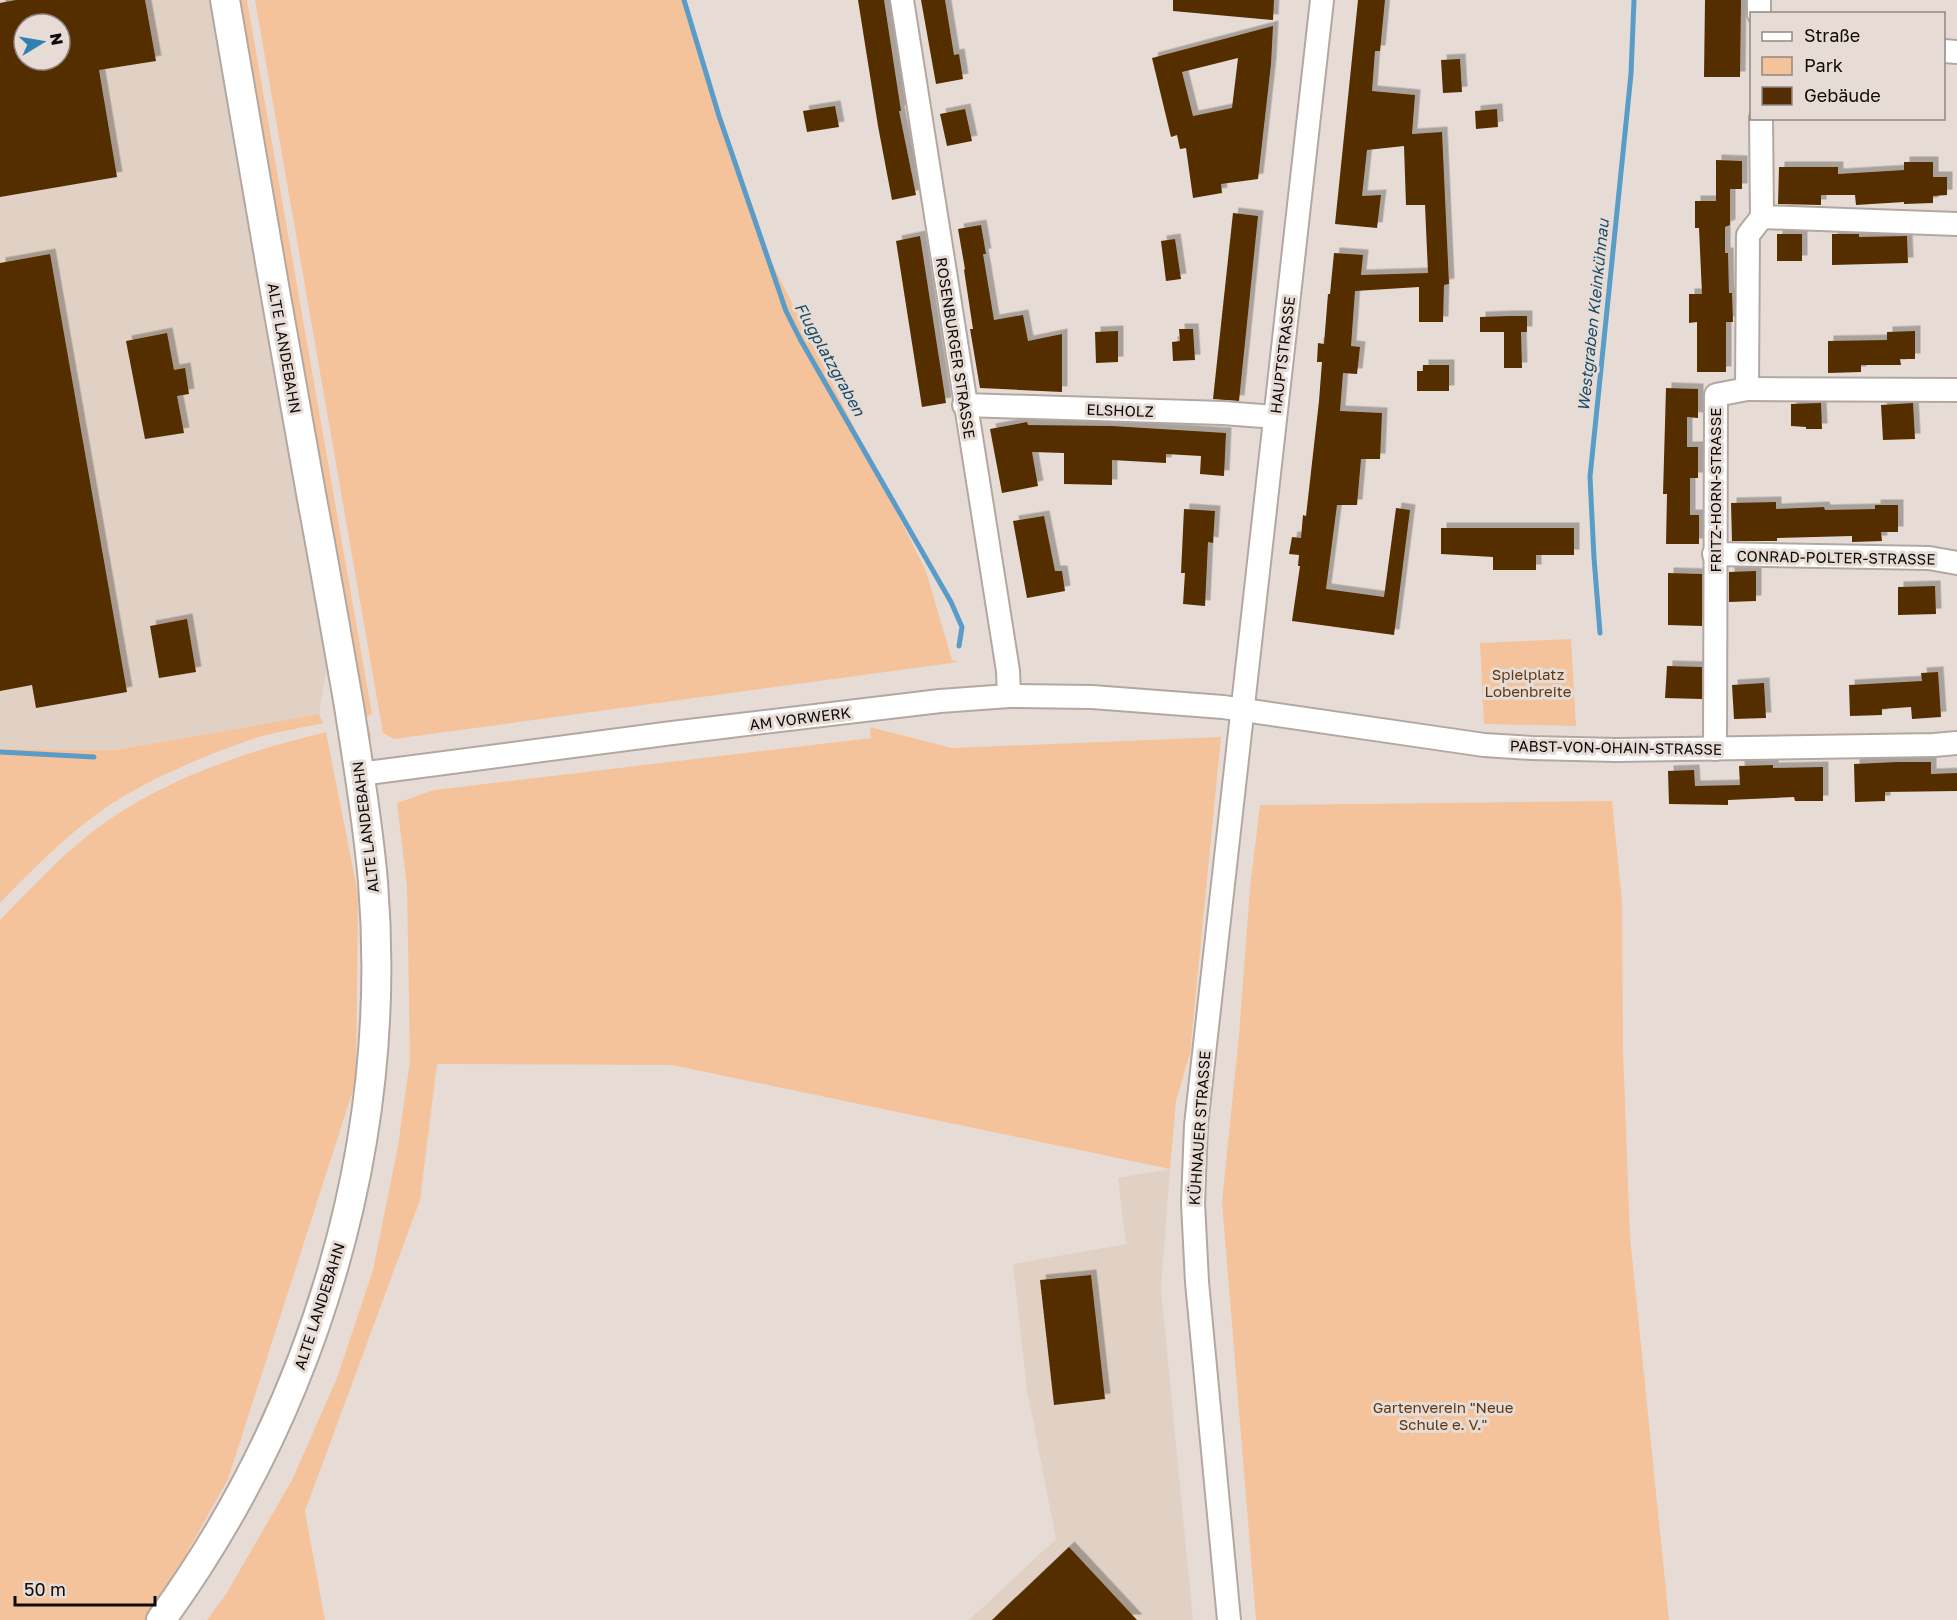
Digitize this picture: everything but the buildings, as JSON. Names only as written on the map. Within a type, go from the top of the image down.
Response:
[{"type":"main road","name":"ALTE LANDEBAHN","points":[[161,1620],[194,1575],[224,1526],[278,1422],[312,1337],[326,1296],[345,1224],[366,1113],[375,1001],[374,885],[360,774],[225,0]]},
{"type":"street","name":"ROSENBURGER STRASSE","points":[[902,0],[964,405],[1008,671],[1009,696]]},
{"type":"street","name":"HAUPTSTRASSE","points":[[1242,709],[1322,0]]},
{"type":"street","points":[[1761,120],[1762,217],[1748,235],[1747,389],[1957,390]]},
{"type":"street","points":[[1762,217],[1957,224]]},
{"type":"street","name":"FRITZ-HORN-STRASSE","points":[[1715,749],[1716,395],[1747,389]]},
{"type":"street","name":"ELSHOLZ","points":[[964,405],[1223,413],[1275,417]]},
{"type":"street","name":"CONRAD-POLTER-STRASSE","points":[[1714,554],[1929,558],[1957,563]]},
{"type":"street","name":"AM VORWERK","points":[[360,774],[940,701],[1009,696],[1092,697],[1242,709]]},
{"type":"street","name":"PABST-VON-OHAIN-STRASSE","points":[[1242,709],[1484,745],[1575,750],[1957,743]]},
{"type":"street","name":"KÜHNAUER STRASSE","points":[[1228,1620],[1201,1336],[1192,1203],[1197,1114],[1242,709]]},
{"type":"shaded area","points":[[0,0],[210,0],[329,654],[319,714],[116,750],[0,749]]},
{"type":"shaded area","points":[[1170,1169],[1161,1289],[1193,1620],[969,1620],[1056,1539],[1027,1390],[1013,1264],[1126,1244],[1118,1178]]},
{"type":"green space","points":[[235,0],[247,0],[372,714],[365,717],[372,738],[367,735]]},
{"type":"green space","points":[[255,0],[684,0],[685,11],[767,253],[926,571],[952,660],[959,662],[394,739],[383,733]]},
{"type":"green space","name":"Spielplatz Lobenbreite","points":[[1571,639],[1576,726],[1484,724],[1480,643]]},
{"type":"green space","points":[[319,714],[323,723],[265,735],[199,759],[121,798],[73,833],[0,903],[0,749],[116,750]]},
{"type":"green space","points":[[870,727],[952,748],[1221,737],[1190,1053],[1176,1101],[1170,1169],[672,1065],[437,1064],[420,1200],[305,1511],[325,1620],[207,1620],[226,1594],[292,1480],[337,1378],[373,1270],[398,1146],[410,1060],[407,887],[397,803],[434,790],[871,738]]},
{"type":"green space","points":[[326,732],[358,894],[356,1081],[228,1479],[158,1605],[146,1620],[0,1620],[0,920],[80,842],[118,814],[145,798],[174,783],[234,759],[265,748]]},
{"type":"green space","name":"Gartenverein \"Neue Schule e. V.\"","points":[[1612,801],[1622,901],[1623,1049],[1630,1237],[1669,1620],[1256,1620],[1222,1202],[1239,1035],[1250,888],[1260,805]]},
{"type":"waterway","name":"Flugplatzgraben","points":[[684,0],[719,116],[786,311],[951,602],[962,627],[959,646]]},
{"type":"waterway","name":"Westgraben Kleinkühnau","points":[[1600,633],[1590,477],[1631,74],[1634,0]]},
{"type":"waterway","points":[[0,752],[94,757]]}]
